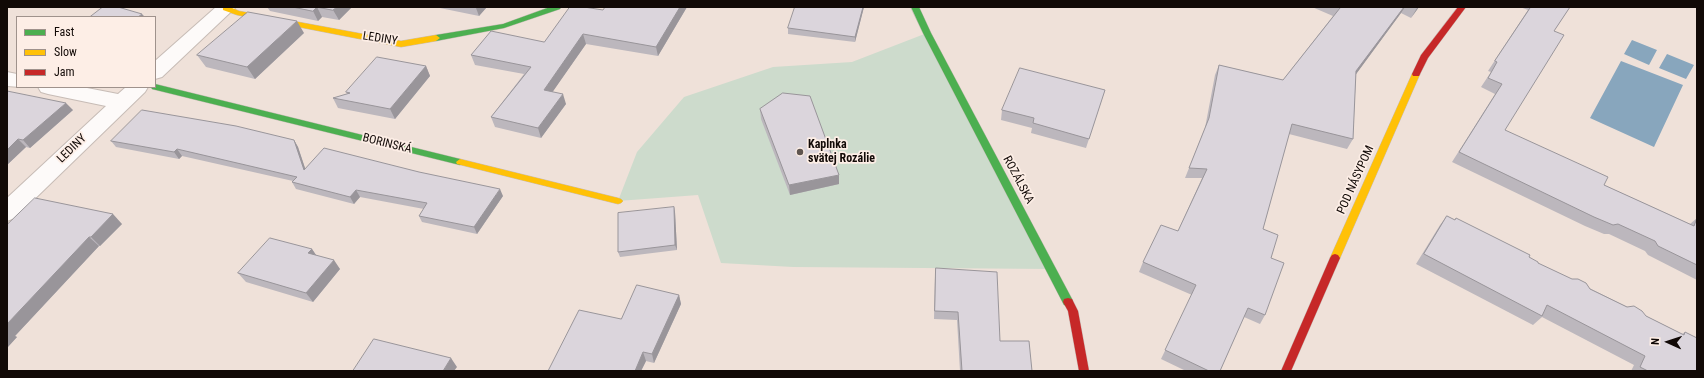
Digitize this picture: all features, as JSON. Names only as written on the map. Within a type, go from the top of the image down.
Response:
[{"type":"street","name":"LEDINY","points":[[156,71],[227,7],[238,13],[401,44],[504,26],[556,7]]},
{"type":"street","name":"ROZÁLSKA","points":[[915,7],[927,33],[1073,310],[1084,371]]},
{"type":"street","name":"POD NÁSYPOM","points":[[1286,371],[1424,57],[1462,7]]},
{"type":"street","name":"BORINSKÁ","points":[[156,87],[618,201]]},
{"type":"street","points":[[53,88],[122,102]]},
{"type":"street","name":"LEDINY","points":[[7,212],[137,88]]},
{"type":"green space","points":[[927,33],[1052,269],[793,267],[721,263],[698,195],[618,201],[637,152],[684,97],[773,67],[852,62]]},
{"type":"water","points":[[1632,40],[1657,50],[1649,65],[1624,54]]},
{"type":"water","points":[[1667,54],[1694,65],[1686,79],[1659,68]]},
{"type":"water","points":[[1621,61],[1683,85],[1654,147],[1590,118]]},
{"type":"building","points":[[103,7],[118,7],[142,14],[139,16],[91,16]]},
{"type":"building","points":[[293,7],[317,7],[313,11]]},
{"type":"building","points":[[317,7],[337,7],[333,10]]},
{"type":"building","points":[[570,7],[584,7],[603,10],[605,7],[680,7],[656,47],[583,34],[544,90],[563,94],[538,128],[491,117],[531,67],[471,55],[491,31],[544,42]]},
{"type":"building","points":[[795,7],[863,7],[855,37],[788,28]]},
{"type":"building","points":[[1339,7],[1404,7],[1356,71],[1353,139],[1292,124],[1263,229],[1278,235],[1271,258],[1284,263],[1265,315],[1248,308],[1220,371],[1209,371],[1165,350],[1196,285],[1143,262],[1161,225],[1178,231],[1207,169],[1189,168],[1209,118],[1219,65],[1283,80],[1340,8]]},
{"type":"building","points":[[1531,7],[1570,7],[1554,31],[1564,35],[1505,130],[1608,177],[1604,185],[1694,226],[1697,218],[1697,265],[1658,246],[1655,241],[1618,224],[1613,225],[1594,217],[1459,152],[1502,84],[1488,78],[1497,62],[1495,61]]},
{"type":"building","points":[[248,12],[297,21],[247,67],[197,55]]},
{"type":"building","points":[[377,57],[426,66],[390,109],[333,98],[350,93],[346,92]]},
{"type":"building","points":[[1020,68],[1105,90],[1089,139],[1033,123],[1034,118],[1002,110]]},
{"type":"building","points":[[7,91],[66,103],[23,140],[18,139],[7,150]]},
{"type":"building","name":"Kaplnka svätej Rozálie","points":[[783,93],[810,96],[839,175],[789,185],[760,109]]},
{"type":"building","points":[[142,110],[236,126],[294,140],[304,170],[324,148],[419,172],[500,189],[474,227],[419,216],[427,203],[356,190],[350,197],[292,182],[297,177],[177,149],[174,152],[111,141]]},
{"type":"building","points":[[35,198],[113,214],[91,237],[89,237],[7,324],[7,225]]},
{"type":"building","points":[[674,207],[675,245],[618,252],[618,213]]},
{"type":"building","points":[[1447,216],[1455,220],[1456,218],[1530,255],[1529,257],[1538,263],[1572,279],[1578,279],[1586,283],[1590,289],[1627,307],[1634,306],[1642,311],[1646,316],[1684,335],[1685,332],[1697,338],[1697,371],[1648,371],[1640,367],[1645,356],[1547,305],[1542,316],[1424,254]]},
{"type":"building","points":[[270,238],[312,249],[308,253],[334,260],[306,293],[238,273]]},
{"type":"building","points":[[936,268],[997,272],[1000,341],[1029,341],[1032,371],[962,371],[958,312],[935,311]]},
{"type":"building","points":[[637,285],[679,295],[652,354],[643,352],[635,371],[548,371],[579,310],[621,319]]},
{"type":"building","points":[[374,339],[451,358],[443,371],[353,371]]},
{"type":"traffic: fast","points":[[436,38],[504,26],[557,7]]},
{"type":"traffic: fast","points":[[915,7],[927,33],[1068,302]]},
{"type":"traffic: fast","points":[[156,87],[460,162]]},
{"type":"traffic: slow","points":[[226,8],[237,13],[401,44],[436,38]]},
{"type":"traffic: slow","points":[[1335,258],[1416,74]]},
{"type":"traffic: slow","points":[[460,162],[618,201]]},
{"type":"traffic: jam","points":[[1416,74],[1424,57],[1462,7]]},
{"type":"traffic: jam","points":[[1286,371],[1335,258]]},
{"type":"traffic: jam","points":[[1068,302],[1073,311],[1084,371]]},
{"type":"place","name":"Kaplnka svätej Rozálie","points":[[800,152]]}]
